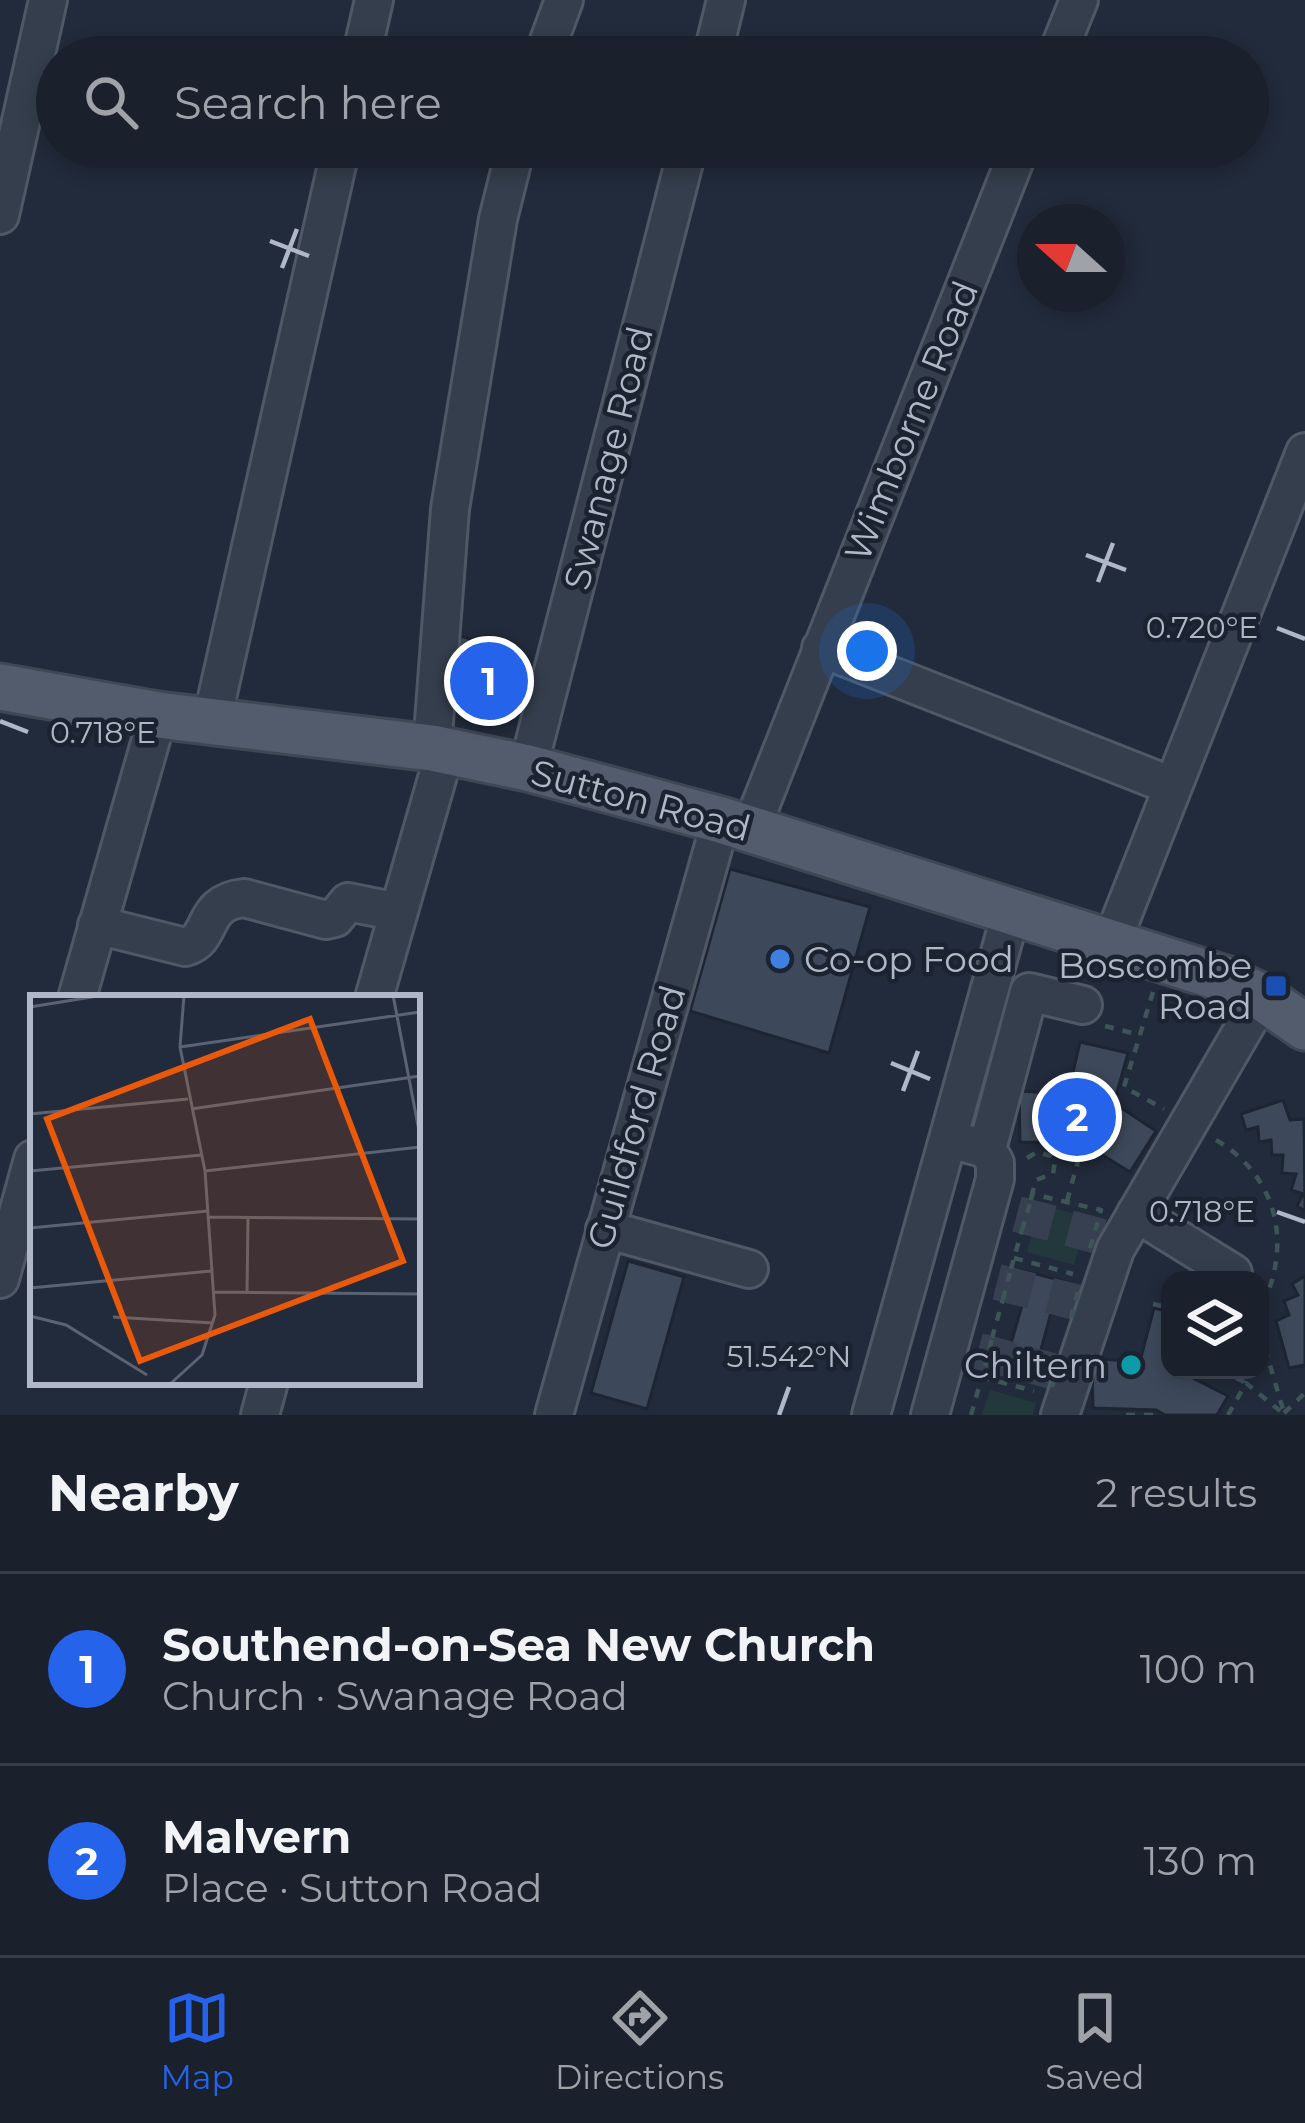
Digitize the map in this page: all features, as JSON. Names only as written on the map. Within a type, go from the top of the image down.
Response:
[{"type":"main road","name":"Sutton Road","points":[[0,687],[158,715],[438,749],[528,768],[736,825],[1225,979],[1262,997],[1305,1027]]},
{"type":"street","points":[[40,36],[48,0]]},
{"type":"street","points":[[366,36],[374,0]]},
{"type":"street","points":[[551,36],[564,0]]},
{"type":"street","points":[[718,36],[727,0]]},
{"type":"street","points":[[1064,36],[1079,0]]},
{"type":"street","points":[[0,214],[36,54]]},
{"type":"street","points":[[212,720],[336,168]]},
{"type":"street","points":[[375,995],[438,749],[450,509],[498,219],[511,168]]},
{"type":"street","name":"Swanage Road","points":[[528,768],[683,168]]},
{"type":"street","name":"Wimborne Road","points":[[736,825],[821,648],[1012,168]]},
{"type":"street","points":[[1111,944],[1305,452]]},
{"type":"street","points":[[821,648],[1172,786]]},
{"type":"street","points":[[78,995],[158,715]]},
{"type":"street","name":"Guildford Road","points":[[554,1415],[604,1229],[736,825]]},
{"type":"street","points":[[97,925],[185,947],[194,946],[212,912],[231,900],[244,898],[326,920],[335,918],[348,902],[357,901],[398,912]]},
{"type":"street","points":[[871,1415],[1011,913]]},
{"type":"street","points":[[948,1411],[977,1355],[1018,1209],[995,1179],[995,1163],[987,1149],[1029,992],[1093,1015]]},
{"type":"street","points":[[1060,1384],[1082,1299],[1109,1232],[1262,997]]},
{"type":"street","points":[[948,1139],[987,1149]]},
{"type":"street","points":[[0,1279],[30,1170]]},
{"type":"street","points":[[604,1229],[749,1269]]},
{"type":"street","points":[[1109,1232],[1227,1271]]},
{"type":"street","points":[[260,1415],[268,1385]]},
{"type":"path","points":[[1155,987],[1124,1087],[1174,1114]]},
{"type":"path","points":[[1093,1015],[1140,1035]]},
{"type":"path","points":[[1201,1131],[1248,1164],[1272,1203],[1279,1260],[1269,1286]]},
{"type":"path","points":[[1066,1202],[1083,1142]]},
{"type":"path","points":[[970,1415],[948,1411],[977,1355],[1018,1209],[1036,1180],[1053,1174],[1055,1161],[1037,1152],[1024,1162]]},
{"type":"path","points":[[1018,1209],[1066,1202],[1101,1210],[1109,1232]]},
{"type":"path","points":[[1268,1237],[1276,1223]]},
{"type":"path","points":[[999,1277],[1082,1299]]},
{"type":"path","points":[[1153,1304],[1161,1306]]},
{"type":"path","points":[[977,1355],[1060,1384]]},
{"type":"path","points":[[1269,1362],[1284,1414]]},
{"type":"path","points":[[1238,1379],[1284,1414]]},
{"type":"path","points":[[1228,1415],[1246,1383]]},
{"type":"path","points":[[1284,1414],[1305,1393]]},
{"type":"path","points":[[1126,1415],[1154,1414]]},
{"type":"green space","points":[[1040,1205],[1087,1217],[1074,1265],[1027,1252]]},
{"type":"green space","points":[[990,1390],[1036,1403],[1033,1415],[982,1415]]},
{"type":"building","points":[[460,636],[516,652],[499,714],[464,716],[463,694],[476,668],[450,664]]},
{"type":"building","name":"Co-op Food","points":[[730,869],[870,907],[829,1053],[690,1011]]},
{"type":"building","points":[[1080,1042],[1128,1053],[1114,1103],[1156,1131],[1130,1172],[1083,1143],[1020,1142],[1019,1091],[1068,1094]]},
{"type":"building","points":[[1283,1100],[1290,1120],[1304,1119],[1305,1211],[1297,1206],[1303,1194],[1291,1190],[1296,1174],[1282,1173],[1283,1155],[1272,1155],[1271,1140],[1259,1142],[1258,1127],[1246,1130],[1241,1114]]},
{"type":"building","points":[[628,1261],[684,1277],[647,1409],[591,1393]]},
{"type":"building","points":[[1021,1270],[1071,1283],[1063,1312],[1052,1309],[1033,1379],[1003,1371],[1023,1302],[1013,1299]]},
{"type":"building","points":[[1305,1276],[1305,1365],[1289,1368],[1276,1321],[1289,1315],[1284,1301],[1298,1295],[1292,1284]]},
{"type":"building","name":"Chiltern","points":[[1154,1308],[1161,1310],[1161,1379],[1195,1379],[1228,1396],[1217,1415],[1093,1408],[1092,1359],[1140,1361]]},
{"type":"tunnel","points":[[1017,1214],[1102,1237]]},
{"type":"tunnel","points":[[997,1282],[1083,1304]]},
{"type":"tunnel","points":[[978,1351],[1063,1374]]},
{"type":"place","name":"Southend-on-Sea New Church","points":[[489,681]]},
{"type":"place","name":"Co-op Food","points":[[780,959]]},
{"type":"place","name":"Boscombe Road","points":[[1276,986]]},
{"type":"place","name":"Malvern","points":[[1077,1117]]},
{"type":"place","name":"Chiltern","points":[[1131,1365]]}]
